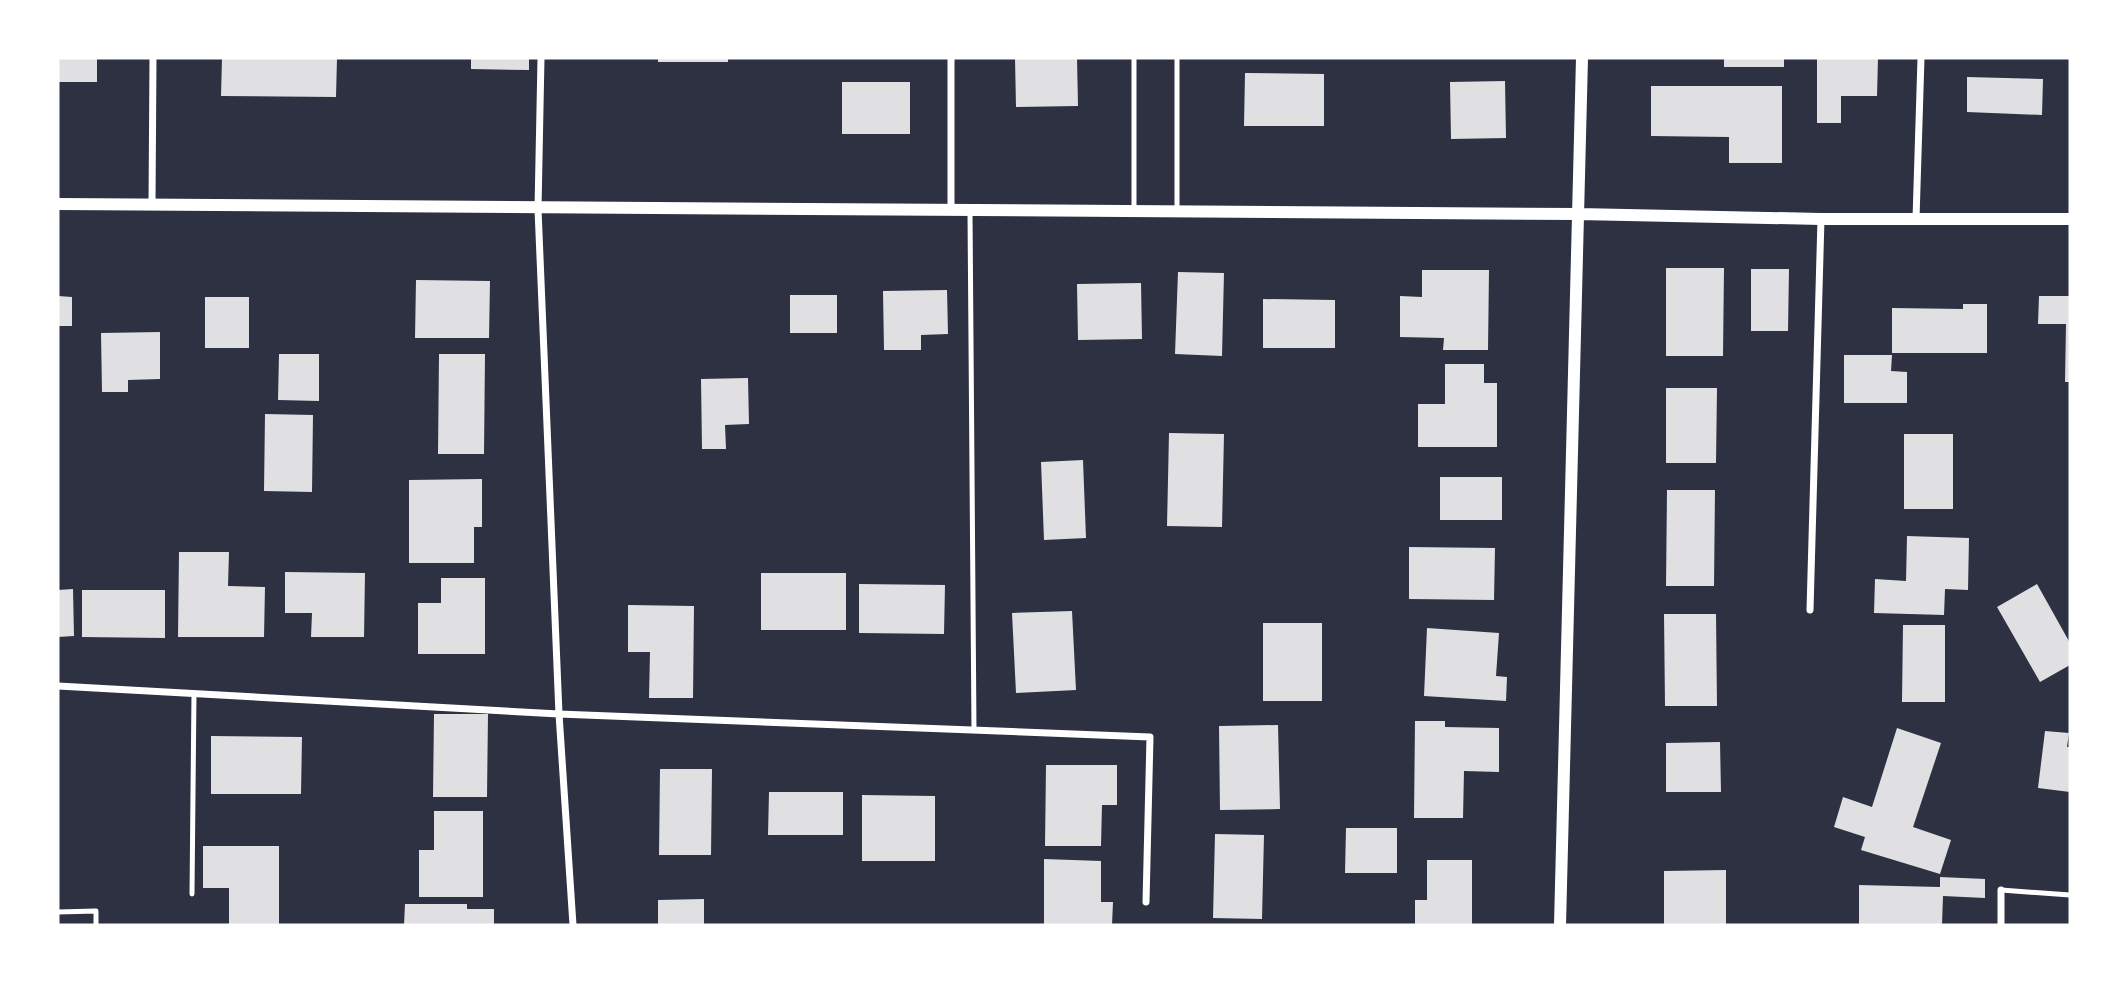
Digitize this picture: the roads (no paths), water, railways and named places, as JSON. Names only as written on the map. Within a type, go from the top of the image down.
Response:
[{"type":"street","points":[[152,204],[153,58]]},
{"type":"street","points":[[541,58],[538,209],[559,714],[573,925]]},
{"type":"street","points":[[951,58],[951,210]]},
{"type":"street","points":[[1560,925],[1582,58]]},
{"type":"street","points":[[1916,219],[1921,58]]},
{"type":"street","points":[[58,204],[2070,219]]},
{"type":"street","points":[[1810,610],[1821,219]]},
{"type":"street","points":[[58,686],[559,714],[1150,737],[1146,902]]},
{"type":"street","points":[[2001,890],[2001,925]]},
{"type":"lane","points":[[1134,58],[1134,211]]},
{"type":"lane","points":[[1177,58],[1177,211]]},
{"type":"lane","points":[[970,210],[974,730]]},
{"type":"lane","points":[[192,894],[194,693]]},
{"type":"lane","points":[[2001,890],[2070,895]]},
{"type":"lane","points":[[58,912],[96,912],[96,925]]}]
